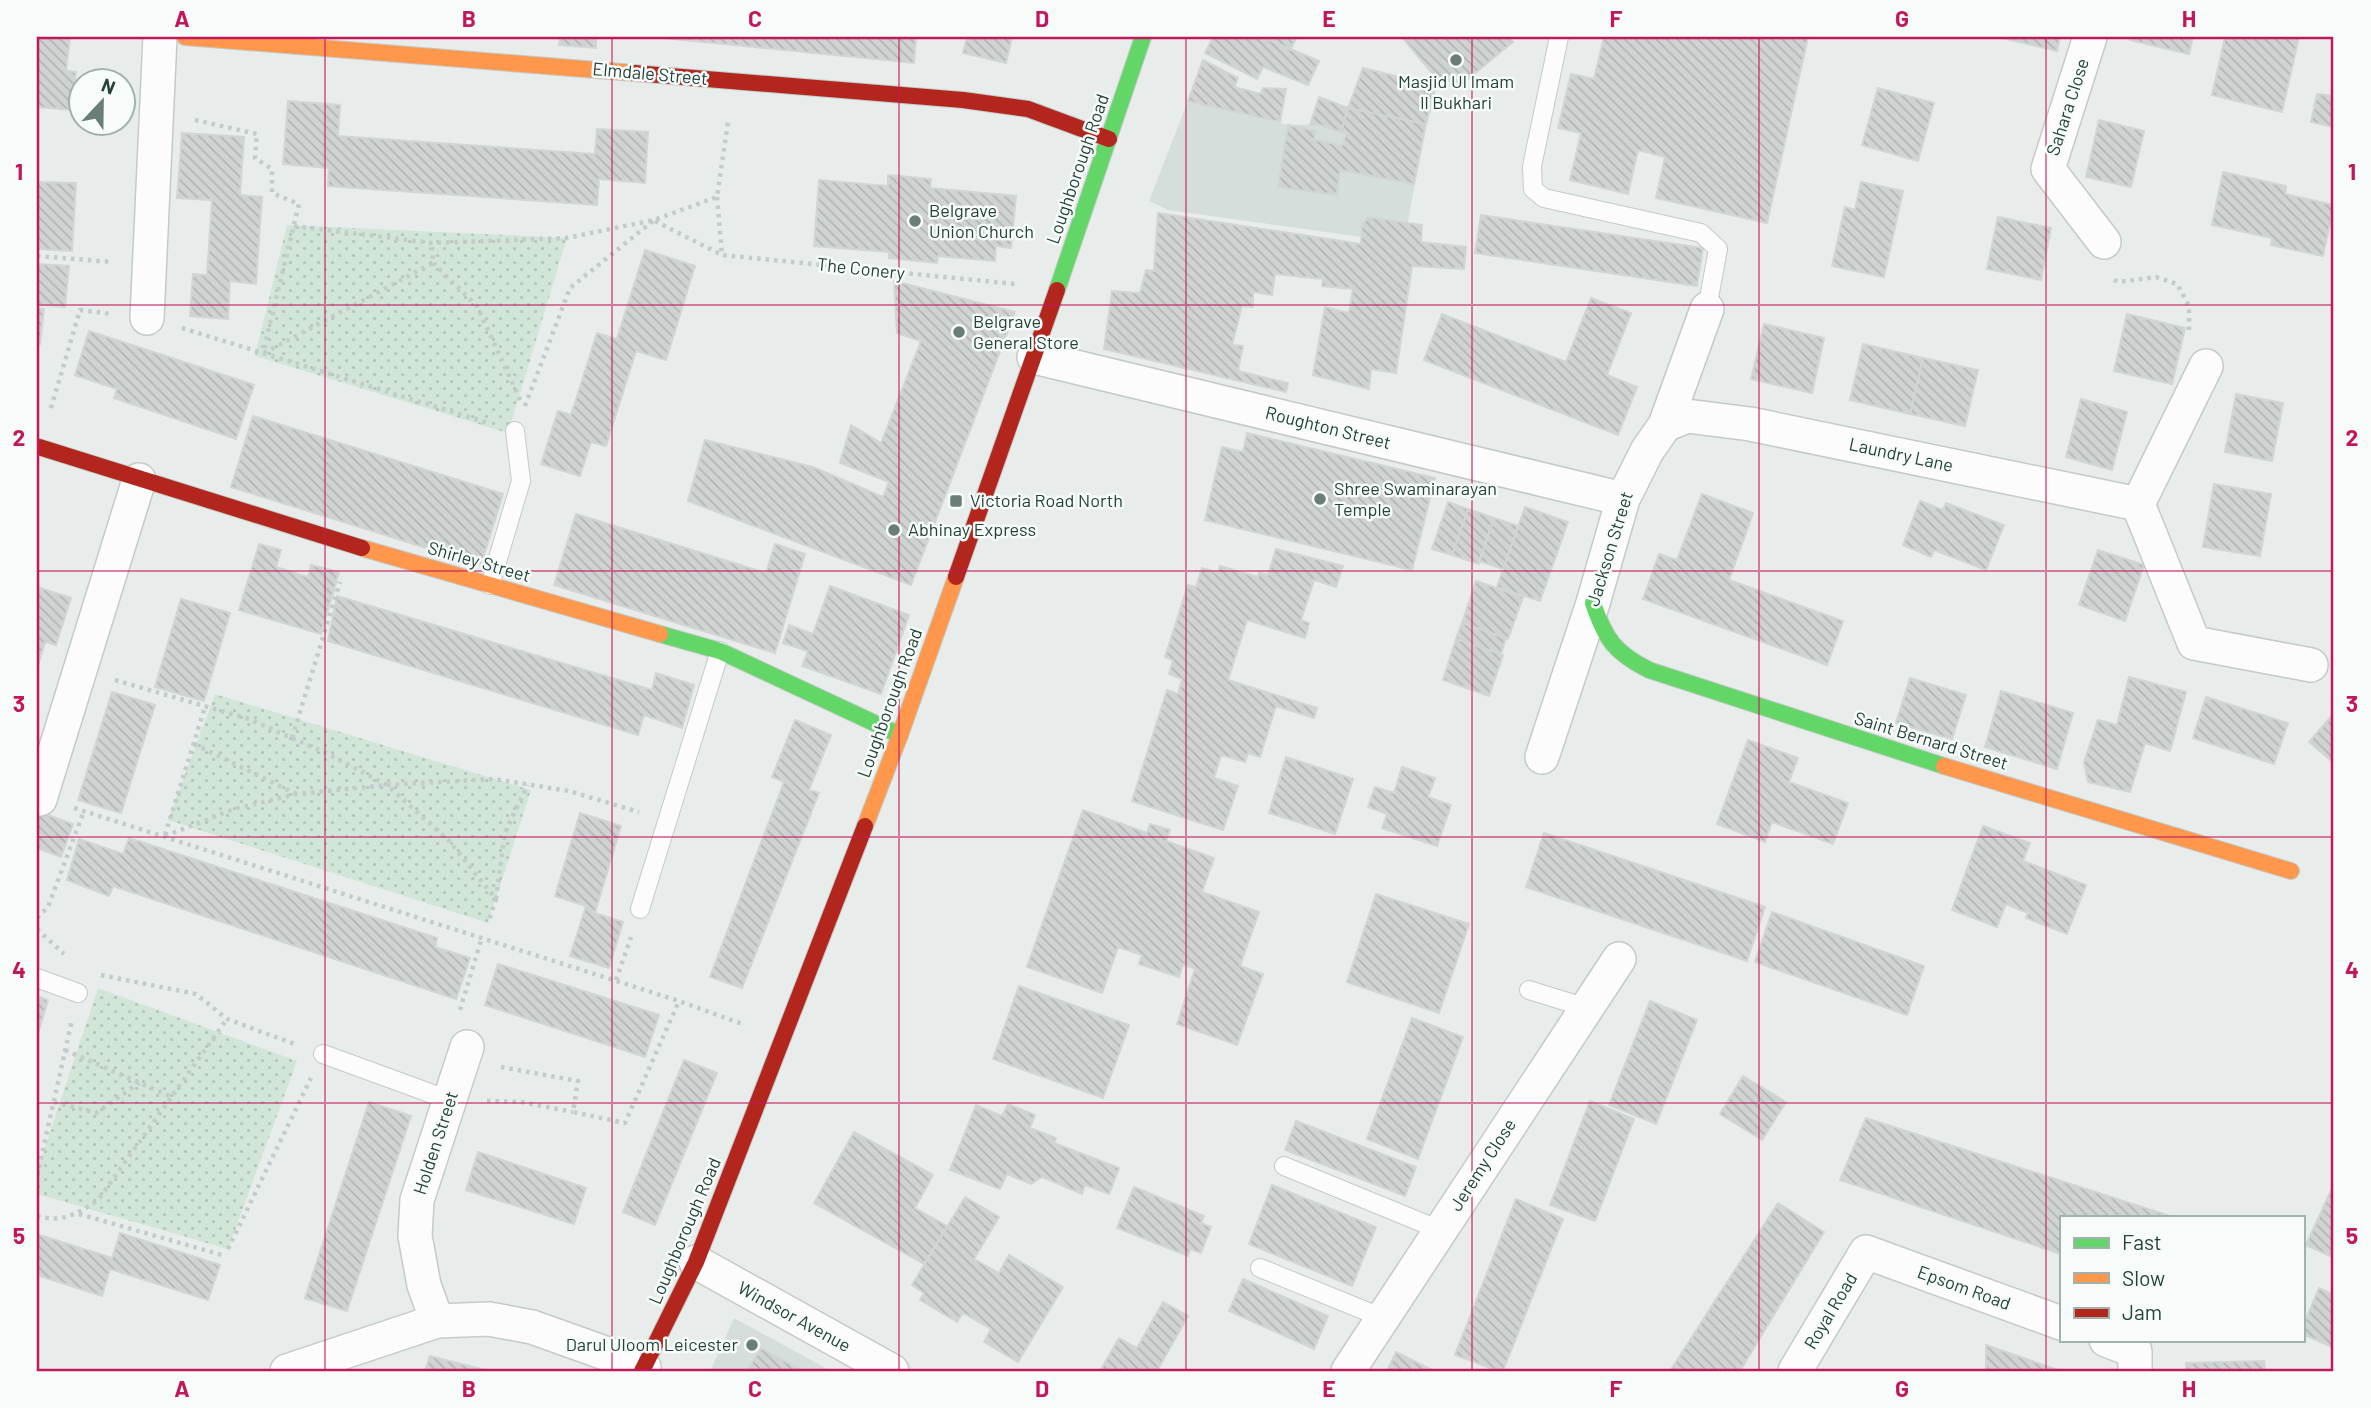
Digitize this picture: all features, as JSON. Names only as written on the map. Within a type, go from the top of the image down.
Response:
[{"type":"street","points":[[146,318],[160,37]]},
{"type":"street","name":"Elmdale Street","points":[[185,37],[350,43],[734,81],[963,100],[1028,109],[1109,139]]},
{"type":"street","name":"Loughborough Road","points":[[643,1369],[696,1262],[900,735],[1058,289],[1143,37]]},
{"type":"street","name":"Sahara Close","points":[[2090,37],[2048,169],[2104,242]]},
{"type":"street","name":"Jackson Street","points":[[1542,757],[1593,603],[1623,499],[1647,451],[1665,425],[1707,309]]},
{"type":"street","name":"Roughton Street","points":[[1034,357],[1623,499]]},
{"type":"street","points":[[2206,366],[2138,504],[2194,643],[2311,666]]},
{"type":"street","name":"Laundry Lane","points":[[1665,425],[1687,416],[1750,424],[2138,504]]},
{"type":"street","name":"Shirley Street","points":[[39,447],[351,545],[720,652],[900,735]]},
{"type":"street","points":[[40,799],[139,480]]},
{"type":"street","name":"Saint Bernard Street","points":[[1593,603],[1605,639],[1627,660],[1649,670],[1914,757],[2291,871]]},
{"type":"street","name":"Jeremy Close","points":[[1348,1371],[1619,959]]},
{"type":"street","name":"Holden Street","points":[[437,1321],[424,1284],[415,1236],[417,1200],[465,1054]]},
{"type":"street","name":"Epsom Road","points":[[1866,1252],[2060,1323]]},
{"type":"street","name":"Royal Road","points":[[1795,1371],[1866,1252]]},
{"type":"street","name":"Windsor Avenue","points":[[696,1262],[892,1371]]},
{"type":"street","points":[[287,1371],[437,1321],[489,1319],[533,1327],[643,1369]]},
{"type":"street","points":[[2112,1342],[2135,1350],[2135,1371]]},
{"type":"lane","points":[[1559,37],[1532,166],[1533,189],[1544,198],[1701,233],[1718,249],[1707,309]]},
{"type":"lane","points":[[490,585],[521,481],[515,431]]},
{"type":"lane","points":[[640,909],[720,652]]},
{"type":"lane","points":[[37,978],[78,993]]},
{"type":"lane","points":[[1529,990],[1587,1008]]},
{"type":"lane","points":[[323,1054],[449,1100]]},
{"type":"lane","points":[[1284,1166],[1440,1230]]},
{"type":"lane","points":[[1260,1268],[1383,1318]]},
{"type":"path","points":[[722,255],[716,197],[734,81]]},
{"type":"path","points":[[156,111],[257,134],[255,158],[272,169],[272,193],[299,204],[263,353]]},
{"type":"path","points":[[294,226],[432,243],[567,239],[654,220],[716,197]]},
{"type":"path","points":[[654,220],[722,255]]},
{"type":"path","points":[[432,243],[433,263],[477,306],[524,408],[570,288],[654,220]]},
{"type":"path","points":[[2104,242],[2086,258],[2094,270],[2118,282],[2156,277],[2177,284],[2189,306],[2187,356],[2206,366]]},
{"type":"path","name":"The Conery","points":[[722,255],[1058,289]]},
{"type":"path","points":[[37,256],[149,265]]},
{"type":"path","points":[[263,353],[433,263]]},
{"type":"path","points":[[39,447],[79,310],[146,318],[515,431]]},
{"type":"path","points":[[292,737],[351,545]]},
{"type":"path","points":[[80,670],[249,719],[292,737],[387,785],[449,841],[496,899]]},
{"type":"path","points":[[165,836],[205,707]]},
{"type":"path","points":[[194,744],[296,794]]},
{"type":"path","points":[[165,836],[234,809],[296,794],[387,785],[494,779],[569,791],[667,820]]},
{"type":"path","points":[[488,923],[496,899],[505,832],[528,785]]},
{"type":"path","points":[[40,799],[165,836],[616,980],[782,1040]]},
{"type":"path","points":[[37,918],[48,907],[84,811]]},
{"type":"path","points":[[616,980],[640,909]]},
{"type":"path","points":[[37,929],[83,971],[196,994],[228,1019],[323,1054],[228,1249]]},
{"type":"path","points":[[37,1176],[83,971]]},
{"type":"path","points":[[449,1100],[521,1102],[625,1123],[680,1001]]},
{"type":"path","points":[[37,1216],[51,1220],[79,1214],[98,1200],[228,1019]]},
{"type":"path","points":[[65,1050],[172,1097]]},
{"type":"path","points":[[465,1054],[578,1081],[573,1112]]},
{"type":"path","points":[[54,1102],[96,1113],[139,1083]]},
{"type":"path","points":[[79,1214],[222,1255]]},
{"type":"shaded area","points":[[1188,101],[1288,125],[1317,124],[1341,132],[1348,108],[1426,124],[1404,243],[1168,210],[1149,201]]},
{"type":"shaded area","name":"Darul Uloom Leicester","points":[[734,1318],[831,1371],[710,1371]]},
{"type":"green space","points":[[287,225],[567,238],[508,433],[255,356]]},
{"type":"green space","points":[[215,694],[531,790],[488,923],[168,820]]},
{"type":"green space","points":[[98,988],[297,1061],[228,1249],[37,1194],[37,1171]]},
{"type":"building","points":[[37,37],[70,37],[66,66],[66,109],[37,107]]},
{"type":"building","points":[[560,37],[596,37],[596,48],[559,45]]},
{"type":"building","points":[[653,37],[916,37],[914,63]]},
{"type":"building","points":[[967,37],[1012,37],[1006,63],[963,53]]},
{"type":"building","points":[[1213,37],[1263,37],[1319,61],[1308,85],[1263,67],[1257,79],[1205,53]]},
{"type":"building","points":[[1263,37],[1297,37],[1290,50]]},
{"type":"building","name":"Masjid Ul Imam Il Bukhari","points":[[1402,37],[1508,37],[1513,42],[1462,84],[1436,78]]},
{"type":"building","points":[[1604,37],[1808,37],[1767,223],[1656,198],[1665,157],[1638,150],[1628,194],[1570,180],[1581,133],[1558,128],[1571,74],[1594,79]]},
{"type":"building","points":[[2002,37],[2060,37],[2057,51]]},
{"type":"building","points":[[2131,37],[2193,37],[2189,54],[2130,40]]},
{"type":"building","points":[[2225,37],[2299,37],[2282,112],[2212,95]]},
{"type":"building","points":[[1203,60],[1238,78],[1234,87],[1261,94],[1263,88],[1286,89],[1280,122],[1188,101]]},
{"type":"building","points":[[1363,68],[1436,86],[1426,124],[1348,108]]},
{"type":"building","points":[[1878,88],[1934,103],[1918,161],[1862,145]]},
{"type":"building","points":[[2317,94],[2334,96],[2334,127],[2311,122]]},
{"type":"building","points":[[1319,97],[1348,108],[1341,132],[1317,124],[1310,125]]},
{"type":"building","points":[[288,101],[340,105],[338,136],[595,154],[597,129],[648,132],[645,183],[599,179],[597,205],[328,186],[329,168],[283,164]]},
{"type":"building","points":[[1348,108],[1426,124],[1414,184],[1340,170],[1337,195],[1278,187],[1288,125],[1316,131],[1314,140],[1342,145],[1346,133],[1341,132]]},
{"type":"building","points":[[2099,120],[2144,131],[2131,187],[2086,177]]},
{"type":"building","points":[[182,133],[244,137],[240,195],[262,197],[256,284],[230,281],[228,319],[190,316],[193,274],[207,275],[212,200],[177,198]]},
{"type":"building","points":[[2223,172],[2286,186],[2285,194],[2334,205],[2323,256],[2271,245],[2272,238],[2212,225]]},
{"type":"building","name":"Belgrave Union Church","points":[[888,175],[931,179],[930,188],[1016,196],[1011,248],[996,246],[995,261],[938,256],[937,263],[889,258],[889,252],[814,246],[819,180],[888,186]]},
{"type":"building","points":[[37,182],[76,183],[72,251],[37,249]]},
{"type":"building","points":[[1861,182],[1903,191],[1884,277],[1832,266],[1845,207],[1855,210]]},
{"type":"building","points":[[1158,213],[1361,244],[1362,225],[1368,217],[1422,225],[1421,242],[1466,247],[1464,269],[1412,266],[1396,373],[1371,369],[1369,389],[1313,375],[1325,307],[1349,313],[1353,289],[1322,286],[1323,279],[1275,274],[1272,295],[1253,292],[1253,307],[1242,306],[1232,345],[1243,346],[1238,371],[1288,383],[1286,392],[1104,349],[1112,291],[1140,293],[1146,270],[1154,271]]},
{"type":"building","points":[[1481,215],[1703,248],[1697,286],[1475,253]]},
{"type":"building","points":[[1998,217],[2051,228],[2041,280],[1987,269]]},
{"type":"building","points":[[645,250],[695,266],[666,360],[636,351],[606,446],[591,442],[580,476],[541,464],[558,411],[571,415],[597,333],[617,339]]},
{"type":"building","points":[[37,264],[69,266],[65,307],[37,304]]},
{"type":"building","points":[[894,281],[1015,312],[911,585],[688,501],[705,440],[813,467],[883,497],[889,482],[840,463],[851,425],[881,443],[921,341],[897,333]]},
{"type":"building","points":[[1591,298],[1631,313],[1607,375],[1637,387],[1618,435],[1424,360],[1442,314],[1566,362]]},
{"type":"building","points":[[37,308],[44,309],[40,344],[37,344]]},
{"type":"building","points":[[2127,314],[2185,328],[2172,384],[2114,371]]},
{"type":"building","points":[[1764,324],[1824,338],[1812,393],[1751,379]]},
{"type":"building","points":[[89,331],[254,385],[236,439],[114,398],[117,389],[75,375]]},
{"type":"building","points":[[1863,344],[1923,358],[1910,414],[1850,400]]},
{"type":"building","points":[[1923,358],[1978,370],[1965,426],[1910,414]]},
{"type":"building","points":[[2236,394],[2283,403],[2272,461],[2225,452]]},
{"type":"building","points":[[2081,399],[2127,412],[2112,470],[2066,457]]},
{"type":"building","points":[[253,416],[503,494],[481,565],[231,487]]},
{"type":"building","name":"Shree Swaminarayan Temple","points":[[1247,433],[1435,478],[1412,570],[1205,520],[1222,447],[1243,452]]},
{"type":"building","points":[[2214,484],[2271,494],[2260,556],[2203,547]]},
{"type":"building","points":[[1702,494],[1753,513],[1729,580],[1843,621],[1827,665],[1643,599],[1659,554],[1677,560]]},
{"type":"building","points":[[1920,501],[1943,510],[1946,503],[2004,525],[1986,570],[1934,550],[1931,557],[1903,545]]},
{"type":"building","points":[[1448,502],[1468,509],[1452,555],[1432,549]]},
{"type":"building","points":[[1525,507],[1568,522],[1540,601],[1497,587]]},
{"type":"building","points":[[1468,509],[1494,518],[1479,564],[1452,555]]},
{"type":"building","points":[[576,514],[766,573],[775,544],[805,554],[775,653],[554,585]]},
{"type":"building","points":[[1494,518],[1518,526],[1503,569],[1479,561]]},
{"type":"building","points":[[259,544],[281,550],[276,567],[308,577],[311,565],[339,572],[321,634],[239,610]]},
{"type":"building","points":[[1276,549],[1343,566],[1336,587],[1314,580],[1301,620],[1309,623],[1305,638],[1247,620],[1228,680],[1317,708],[1314,718],[1276,706],[1260,757],[1248,753],[1245,762],[1221,755],[1214,778],[1238,786],[1223,830],[1132,801],[1167,690],[1178,694],[1182,679],[1169,674],[1173,660],[1165,657],[1188,585],[1196,587],[1202,568],[1218,573],[1220,566],[1258,577],[1259,572],[1268,575]]},
{"type":"building","points":[[2098,550],[2144,565],[2125,621],[2079,605]]},
{"type":"building","points":[[1476,581],[1523,597],[1508,639],[1462,623]]},
{"type":"building","points":[[830,586],[909,615],[881,694],[802,666],[808,651],[783,643],[789,625],[813,634]]},
{"type":"building","points":[[37,587],[71,598],[56,645],[45,642],[37,669]]},
{"type":"building","points":[[337,596],[652,690],[656,673],[694,685],[682,728],[644,715],[638,735],[328,641]]},
{"type":"building","points":[[181,599],[230,613],[204,701],[155,687]]},
{"type":"building","points":[[1462,623],[1506,638],[1501,654],[1456,639]]},
{"type":"building","points":[[1456,639],[1503,655],[1489,696],[1443,680]]},
{"type":"building","points":[[2129,677],[2186,692],[2170,751],[2145,743],[2130,792],[2088,782],[2084,762],[2098,720],[2117,725]]},
{"type":"building","points":[[1910,678],[1966,695],[1952,739],[1896,723]]},
{"type":"building","points":[[2001,691],[2073,713],[2057,769],[1985,747]]},
{"type":"building","points":[[112,692],[155,705],[121,813],[78,800]]},
{"type":"building","points":[[2206,697],[2288,723],[2274,764],[2193,738]]},
{"type":"building","points":[[2334,713],[2334,763],[2309,742]]},
{"type":"building","points":[[795,720],[831,735],[809,790],[819,793],[742,988],[710,977],[784,782],[772,777]]},
{"type":"building","points":[[1748,740],[1798,758],[1789,782],[1848,803],[1833,844],[1772,822],[1765,842],[1717,824]]},
{"type":"building","points":[[1286,757],[1353,779],[1335,834],[1269,813]]},
{"type":"building","points":[[1402,767],[1435,778],[1428,797],[1451,805],[1437,846],[1382,828],[1387,814],[1368,807],[1375,787],[1394,793]]},
{"type":"building","points":[[1083,810],[1147,833],[1150,824],[1170,830],[1166,841],[1214,858],[1202,892],[1259,912],[1240,966],[1263,974],[1237,1045],[1177,1024],[1195,969],[1183,964],[1179,977],[1139,964],[1142,955],[1118,947],[1102,993],[1027,967]]},
{"type":"building","points":[[37,811],[73,824],[61,857],[37,848]]},
{"type":"building","points":[[580,813],[621,826],[595,913],[623,922],[609,968],[570,956],[586,906],[555,896]]},
{"type":"building","points":[[1983,826],[2030,843],[2023,861],[2086,885],[2067,934],[2026,918],[2028,913],[2006,904],[1997,927],[1952,910]]},
{"type":"building","points":[[1544,833],[1765,907],[1747,961],[1526,887]]},
{"type":"building","points":[[129,838],[437,938],[435,947],[470,958],[456,999],[113,886],[109,896],[67,880],[79,839],[123,854]]},
{"type":"building","points":[[1376,894],[1469,924],[1439,1013],[1347,982]]},
{"type":"building","points":[[1772,912],[1924,966],[1907,1015],[1755,962]]},
{"type":"building","points":[[498,964],[659,1015],[645,1057],[485,1005]]},
{"type":"building","points":[[1019,986],[1129,1025],[1103,1098],[993,1059]]},
{"type":"building","points":[[37,996],[48,1000],[37,1037]]},
{"type":"building","points":[[1650,1001],[1697,1020],[1656,1124],[1609,1105]]},
{"type":"building","points":[[1412,1018],[1463,1037],[1418,1159],[1367,1139]]},
{"type":"building","points":[[684,1060],[717,1073],[655,1225],[623,1212]]},
{"type":"building","points":[[1743,1076],[1786,1102],[1762,1140],[1720,1114]]},
{"type":"building","points":[[1590,1101],[1634,1119],[1595,1221],[1550,1205]]},
{"type":"building","points":[[369,1102],[411,1116],[347,1311],[305,1298]]},
{"type":"building","points":[[1008,1104],[1035,1115],[1030,1128],[1056,1138],[1054,1143],[1119,1168],[1109,1194],[1085,1185],[1082,1194],[1042,1177],[1031,1184],[1007,1174],[1000,1189],[950,1170],[976,1105],[1002,1116]]},
{"type":"building","points":[[1866,1118],[2170,1216],[2060,1216],[2060,1254],[1840,1180]]},
{"type":"building","points":[[1296,1121],[1416,1167],[1405,1196],[1285,1150]]},
{"type":"building","points":[[854,1132],[933,1175],[915,1208],[947,1226],[924,1264],[814,1203]]},
{"type":"building","points":[[478,1152],[586,1188],[574,1224],[466,1190]]},
{"type":"building","points":[[1272,1185],[1376,1227],[1352,1286],[1249,1244]]},
{"type":"building","points":[[2334,1186],[2334,1258],[2306,1245]]},
{"type":"building","points":[[1134,1187],[1204,1216],[1201,1223],[1211,1227],[1201,1253],[1190,1249],[1188,1256],[1117,1228]]},
{"type":"building","points":[[965,1197],[999,1217],[974,1259],[999,1273],[1009,1255],[1063,1287],[1018,1362],[984,1342],[991,1329],[963,1313],[957,1322],[920,1300],[924,1293],[912,1285]]},
{"type":"building","points":[[1516,1199],[1563,1219],[1503,1371],[1498,1371],[1455,1355]]},
{"type":"building","points":[[1778,1203],[1824,1232],[1740,1371],[1670,1371]]},
{"type":"building","points":[[120,1233],[220,1265],[208,1300],[110,1269],[102,1296],[37,1275],[37,1234],[112,1258]]},
{"type":"building","points":[[1243,1279],[1328,1316],[1314,1349],[1229,1311]]},
{"type":"building","points":[[2319,1288],[2334,1295],[2334,1348],[2304,1334],[2304,1324]]},
{"type":"building","points":[[1163,1302],[1188,1316],[1157,1371],[1100,1371],[1119,1338],[1137,1348]]},
{"type":"building","points":[[1986,1345],[2061,1371],[1986,1371]]},
{"type":"building","points":[[761,1348],[803,1371],[747,1371]]},
{"type":"building","points":[[1396,1352],[1434,1371],[1387,1371]]},
{"type":"building","points":[[430,1356],[489,1371],[425,1371]]},
{"type":"building","points":[[2264,1361],[2265,1371],[2186,1371],[2186,1363]]},
{"type":"traffic: fast","points":[[1057,290],[1143,37]]},
{"type":"traffic: fast","points":[[1593,603],[1613,644],[1649,670],[1944,766]]},
{"type":"traffic: fast","points":[[660,634],[720,651],[900,735]]},
{"type":"traffic: slow","points":[[185,37],[634,73]]},
{"type":"traffic: slow","points":[[362,548],[660,634]]},
{"type":"traffic: slow","points":[[865,826],[956,577]]},
{"type":"traffic: slow","points":[[1944,766],[2291,871]]},
{"type":"traffic: jam","points":[[634,73],[963,100],[1028,109],[1109,139]]},
{"type":"traffic: jam","points":[[956,577],[1057,290]]},
{"type":"traffic: jam","points":[[39,447],[362,548]]},
{"type":"traffic: jam","points":[[642,1371],[696,1262],[865,826]]},
{"type":"place","name":"Masjid Ul Imam Il Bukhari","points":[[1456,60]]},
{"type":"place","name":"Belgrave Union Church","points":[[915,221]]},
{"type":"place","name":"Belgrave General Store","points":[[959,332]]},
{"type":"place","name":"Shree Swaminarayan Temple","points":[[1320,499]]},
{"type":"place","name":"Victoria Road North","points":[[956,501]]},
{"type":"place","name":"Abhinay Express","points":[[894,530]]},
{"type":"place","name":"Darul Uloom Leicester","points":[[752,1345]]}]
